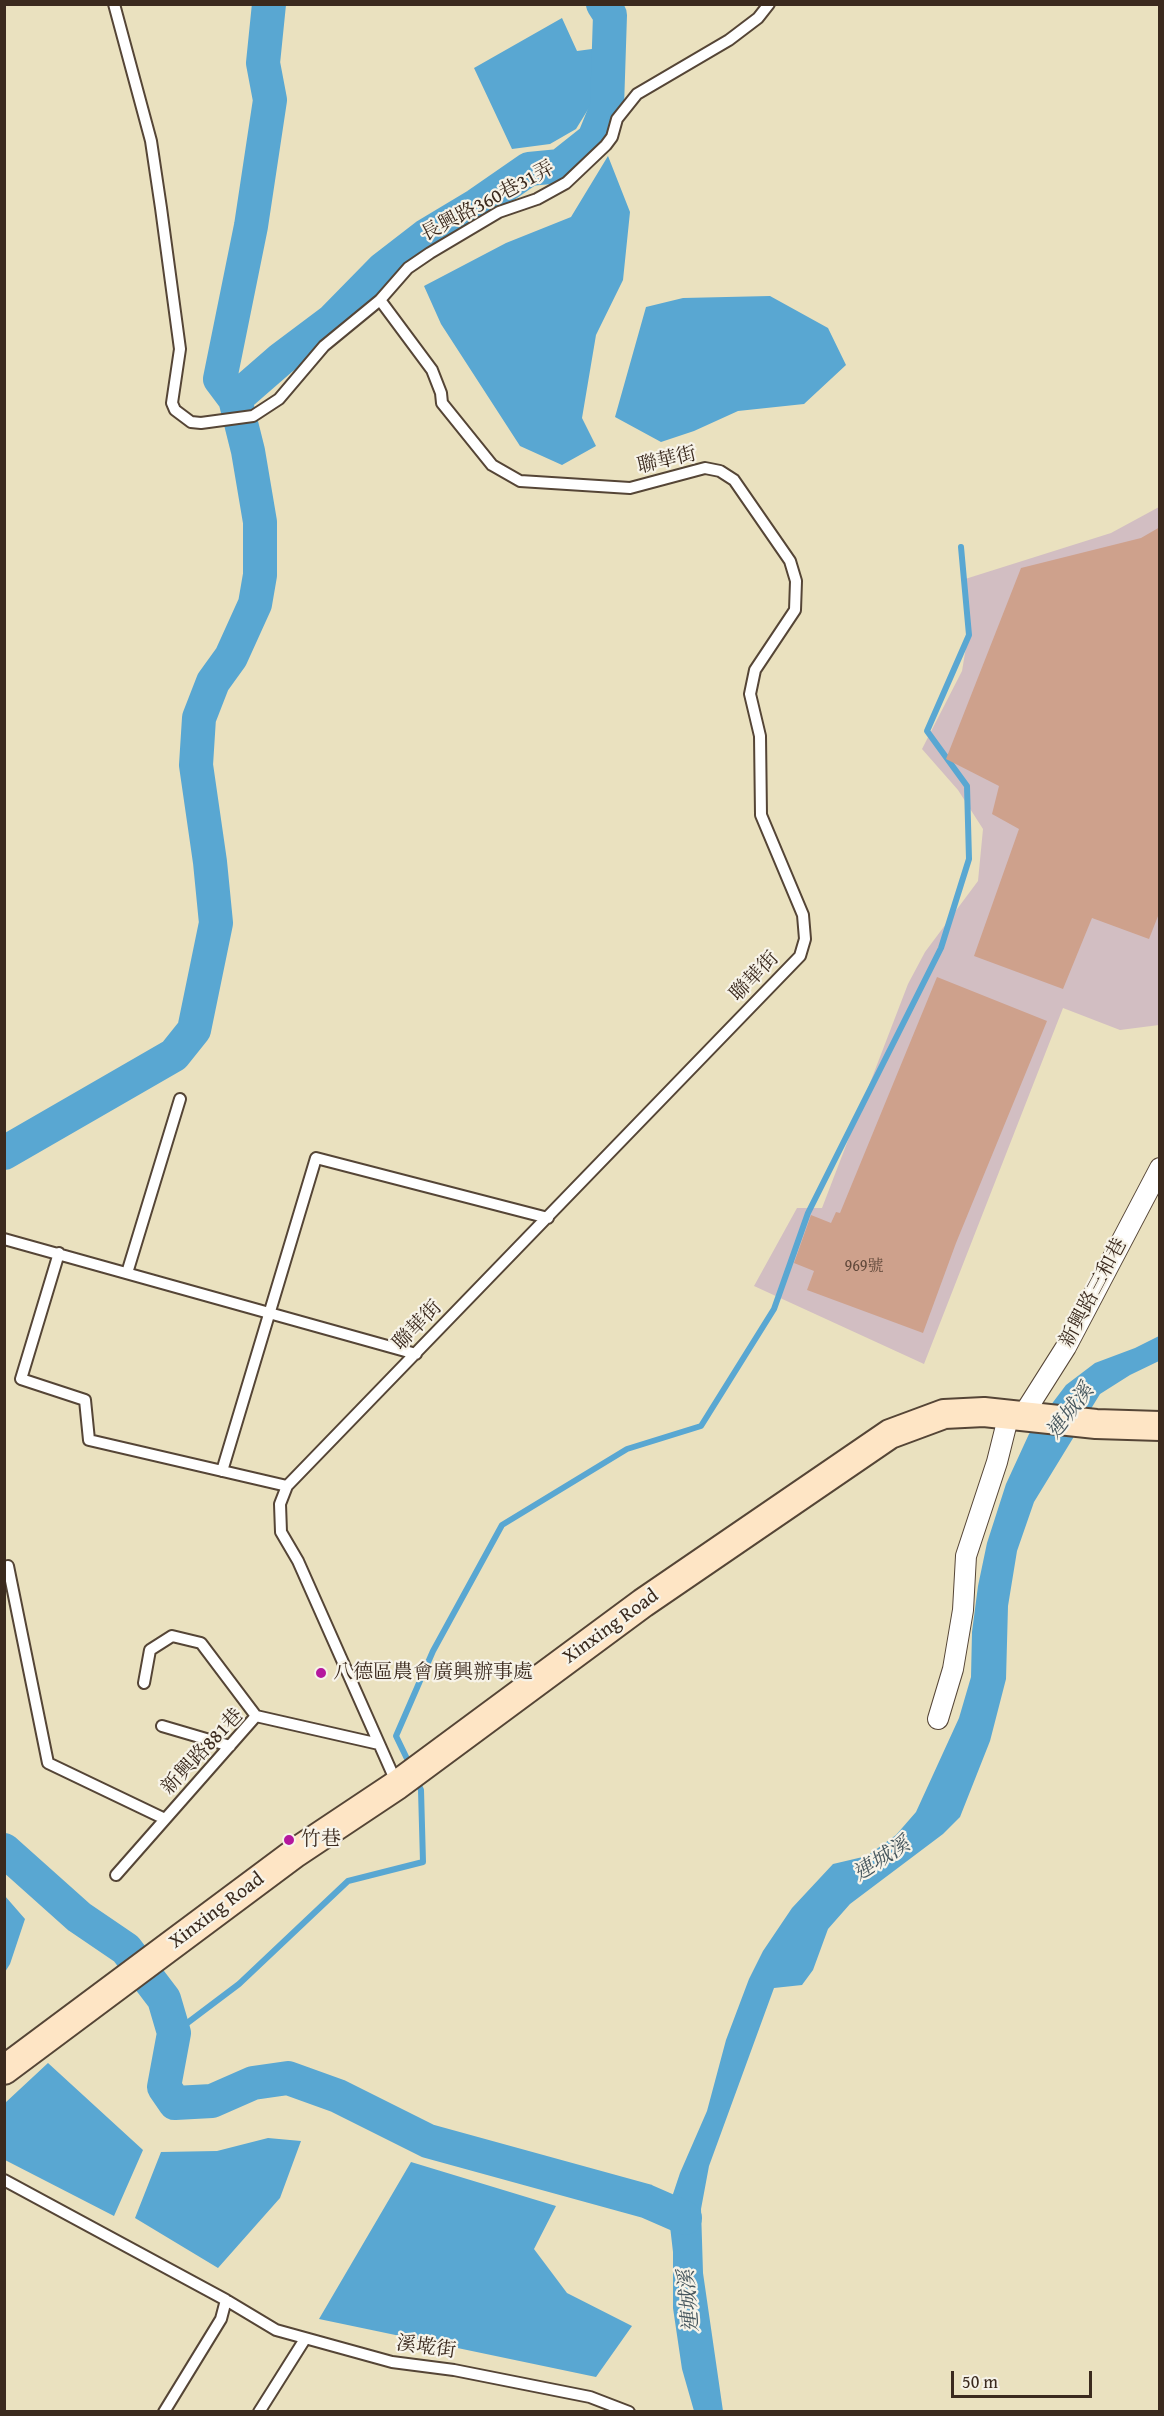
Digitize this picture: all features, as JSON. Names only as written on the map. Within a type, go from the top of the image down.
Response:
[{"type":"street","name":"新興路三和巷","points":[[938,1719],[953,1669],[963,1610],[966,1556],[997,1462],[1021,1415],[1066,1347],[1160,1168]]},
{"type":"street","name":"Xinxing Road","points":[[4,2070],[295,1853],[408,1777],[643,1602],[890,1434],[944,1414],[984,1412],[1096,1424],[1160,1426]]},
{"type":"lane","name":"長興路360巷31弄","points":[[114,4],[151,141],[161,208],[180,349],[172,403],[175,411],[191,422],[253,416],[279,399],[324,346],[380,300],[408,268],[499,212],[537,199],[566,183],[606,145],[612,137],[617,119],[637,94],[729,40],[758,18],[769,4]]},
{"type":"lane","name":"聯華街","points":[[287,1486],[800,956],[805,939],[803,915],[761,815],[760,736],[750,694],[755,670],[795,610],[796,580],[790,561],[734,480],[720,471],[705,468],[630,488],[520,481],[492,465],[442,403],[441,393],[432,370],[380,300]]},
{"type":"lane","points":[[127,1273],[180,1099]]},
{"type":"lane","points":[[222,1471],[316,1158],[548,1218]]},
{"type":"lane","points":[[4,1239],[416,1354]]},
{"type":"lane","points":[[59,1253],[21,1379],[86,1400],[89,1440],[287,1486],[280,1504],[281,1532],[298,1561],[379,1744],[408,1777]]},
{"type":"lane","points":[[8,1566],[48,1763],[165,1819]]},
{"type":"lane","points":[[144,1683],[150,1650],[172,1636],[201,1643],[256,1716]]},
{"type":"lane","name":"新興路881巷","points":[[116,1875],[256,1716],[379,1744]]},
{"type":"lane","points":[[162,1726],[230,1746]]},
{"type":"lane","name":"溪墘街","points":[[4,2180],[226,2300],[276,2330],[392,2362],[454,2370],[590,2397],[629,2412]]},
{"type":"lane","points":[[164,2412],[221,2319],[226,2300]]},
{"type":"lane","points":[[259,2412],[305,2339]]},
{"type":"shaded area","points":[[1159,507],[1159,1025],[1120,1030],[1063,1008],[924,1364],[754,1286],[797,1208],[822,1208],[908,984],[925,952],[978,881],[983,829],[958,790],[922,749],[962,671],[969,629],[962,580],[1111,533]]},
{"type":"water","points":[[562,18],[577,51],[592,49],[592,103],[576,129],[550,144],[512,149],[474,68]]},
{"type":"water","points":[[608,156],[630,212],[623,280],[596,335],[582,418],[596,446],[562,465],[520,446],[441,324],[424,286],[506,243],[571,217]]},
{"type":"water","points":[[770,296],[828,328],[846,365],[804,404],[738,411],[694,431],[661,442],[615,417],[646,307],[683,298]]},
{"type":"water","name":"連城溪","points":[[1159,1336],[1159,1361],[1130,1375],[1100,1394],[1034,1502],[1017,1551],[1008,1606],[1006,1679],[990,1741],[960,1817],[943,1834],[850,1904],[828,1929],[813,1970],[802,1985],[774,1988],[709,2166],[701,2209],[703,2273],[723,2411],[694,2411],[682,2369],[673,2308],[673,2252],[668,2209],[680,2173],[707,2111],[726,2040],[749,1979],[763,1951],[792,1908],[833,1864],[867,1856],[896,1835],[916,1812],[959,1718],[971,1677],[972,1632],[987,1543],[1006,1484],[1029,1434],[1066,1385],[1095,1363]]},
{"type":"water","points":[[5,1896],[25,1919],[10,1964],[5,1972]]},
{"type":"water","points":[[48,2063],[143,2150],[114,2216],[5,2160],[5,2103]]},
{"type":"water","points":[[268,2138],[301,2141],[280,2198],[218,2268],[135,2218],[161,2152],[217,2151]]},
{"type":"water","points":[[411,2162],[556,2206],[534,2249],[567,2293],[632,2326],[596,2377],[319,2319]]},
{"type":"building","points":[[1160,527],[1160,911],[1149,939],[1092,918],[1063,989],[974,956],[1019,829],[992,814],[999,786],[946,759],[1021,568],[1141,538]]},
{"type":"building","points":[[937,977],[1047,1021],[956,1243],[923,1333],[807,1290],[814,1271],[794,1263],[811,1215],[831,1223],[836,1212],[840,1213]]},
{"type":"waterway","points":[[235,399],[220,379],[251,226],[270,100],[263,63],[269,4]]},
{"type":"waterway","points":[[4,1153],[174,1055],[194,1030],[216,923],[196,765],[199,718],[213,682],[231,657],[255,604],[260,575],[260,522],[248,451],[235,399],[281,359],[333,320],[383,269],[427,235],[477,205],[529,169],[560,166],[594,139],[607,107],[610,15],[603,4]]},
{"type":"waterway","points":[[411,1767],[396,1736],[433,1651],[502,1525],[627,1449],[701,1426],[774,1309],[808,1213],[941,948],[969,859],[967,786],[927,731],[969,635],[961,547]]},
{"type":"waterway","points":[[174,2033],[239,1984],[348,1881],[423,1862],[421,1790],[416,1779]]},
{"type":"waterway","points":[[4,1850],[79,1917],[126,1949],[164,1999],[174,2033],[164,2087],[175,2103],[212,2101],[253,2083],[288,2078],[338,2096],[428,2141],[646,2201],[685,2218]]},
{"type":"place","name":"八德區農會廣興辦事處","points":[[321,1673]]},
{"type":"place","name":"竹巷","points":[[289,1840]]}]
